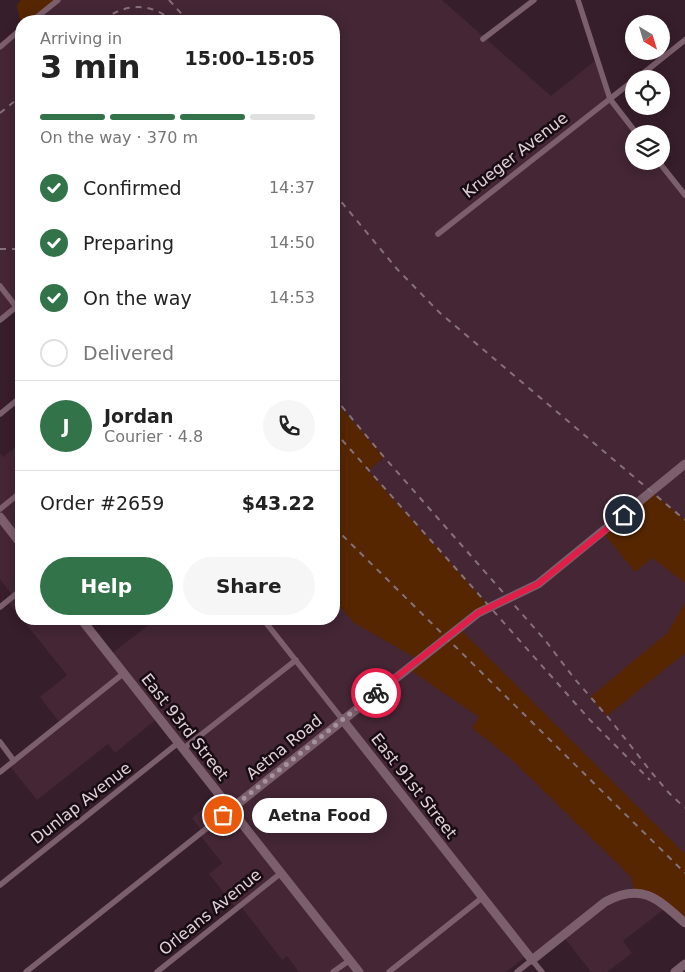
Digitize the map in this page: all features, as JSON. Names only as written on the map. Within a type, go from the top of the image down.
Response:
[{"type":"street","points":[[39,15],[58,0]]},
{"type":"street","points":[[483,38],[534,0]]},
{"type":"street","points":[[578,0],[610,99],[629,125]]},
{"type":"street","points":[[0,46],[15,35]]},
{"type":"street","name":"Krueger Avenue","points":[[648,70],[685,40]]},
{"type":"street","name":"Krueger Avenue","points":[[438,234],[625,88]]},
{"type":"street","points":[[665,170],[685,196]]},
{"type":"street","points":[[0,286],[15,306]]},
{"type":"street","points":[[0,320],[15,308]]},
{"type":"street","points":[[0,414],[15,402]]},
{"type":"street","name":"Aetna Road","points":[[26,972],[437,644],[489,606],[538,584],[685,464]]},
{"type":"street","points":[[0,509],[15,497]]},
{"type":"street","points":[[1,519],[15,536]]},
{"type":"street","points":[[0,607],[15,595]]},
{"type":"street","name":"East 93rd Street","points":[[85,625],[359,972]]},
{"type":"street","name":"East 91st Street","points":[[268,625],[542,972]]},
{"type":"street","name":"Dunlap Avenue","points":[[0,885],[296,660]]},
{"type":"street","points":[[0,772],[124,674]]},
{"type":"street","points":[[0,742],[14,761]]},
{"type":"street","name":"Orleans Avenue","points":[[157,972],[281,873]]},
{"type":"street","points":[[517,972],[605,902],[626,893],[642,894],[658,900],[685,923]]},
{"type":"street","points":[[389,972],[483,897]]},
{"type":"street","points":[[333,972],[350,960]]},
{"type":"street","points":[[675,972],[685,964]]},
{"type":"shaded area","points":[[21,0],[58,0],[39,15],[19,15],[17,5]]},
{"type":"shaded area","points":[[58,0],[442,0],[551,96],[597,59],[610,99],[628,125],[625,125],[625,170],[666,170],[685,195],[685,890],[667,907],[623,941],[632,953],[607,972],[591,972],[563,936],[532,960],[528,955],[506,972],[299,972],[287,956],[282,960],[240,905],[236,908],[209,874],[222,863],[199,834],[202,831],[192,818],[219,795],[158,718],[115,753],[108,744],[37,800],[9,765],[60,723],[40,697],[67,675],[27,625],[85,625],[110,655],[148,625],[340,625],[340,15],[39,15]]},
{"type":"shaded area","points":[[15,34],[15,308],[0,320],[0,47]]},
{"type":"shaded area","points":[[340,407],[384,457],[368,471],[489,606],[459,628],[685,854],[685,923],[659,900],[636,894],[631,877],[510,758],[472,728],[479,717],[407,668],[417,659],[353,622],[340,606]]},
{"type":"shaded area","points":[[15,448],[15,611],[7,601],[13,596],[0,579],[0,454],[3,457]]},
{"type":"shaded area","points":[[652,492],[685,520],[685,583],[652,558],[635,572],[603,533]]},
{"type":"shaded area","points":[[685,603],[685,653],[607,716],[590,697],[667,633]]},
{"type":"railway","points":[[169,0],[183,15]]},
{"type":"railway","points":[[111,15],[128,8],[138,7],[156,10],[164,15]]},
{"type":"railway","points":[[0,113],[15,101]]},
{"type":"railway","points":[[340,200],[397,269],[440,313],[685,520]]},
{"type":"railway","points":[[0,249],[15,249]]},
{"type":"railway","points":[[340,404],[545,640],[652,773],[685,808]]},
{"type":"railway","points":[[340,438],[590,720],[650,780]]},
{"type":"railway","points":[[340,533],[685,873]]},
{"type":"way so far","points":[[223,815],[376,693]]},
{"type":"place","name":"Aetna Food","points":[[223,815]]},
{"type":"route","points":[[376,693],[478,613],[489,606],[538,584],[624,515]]}]
